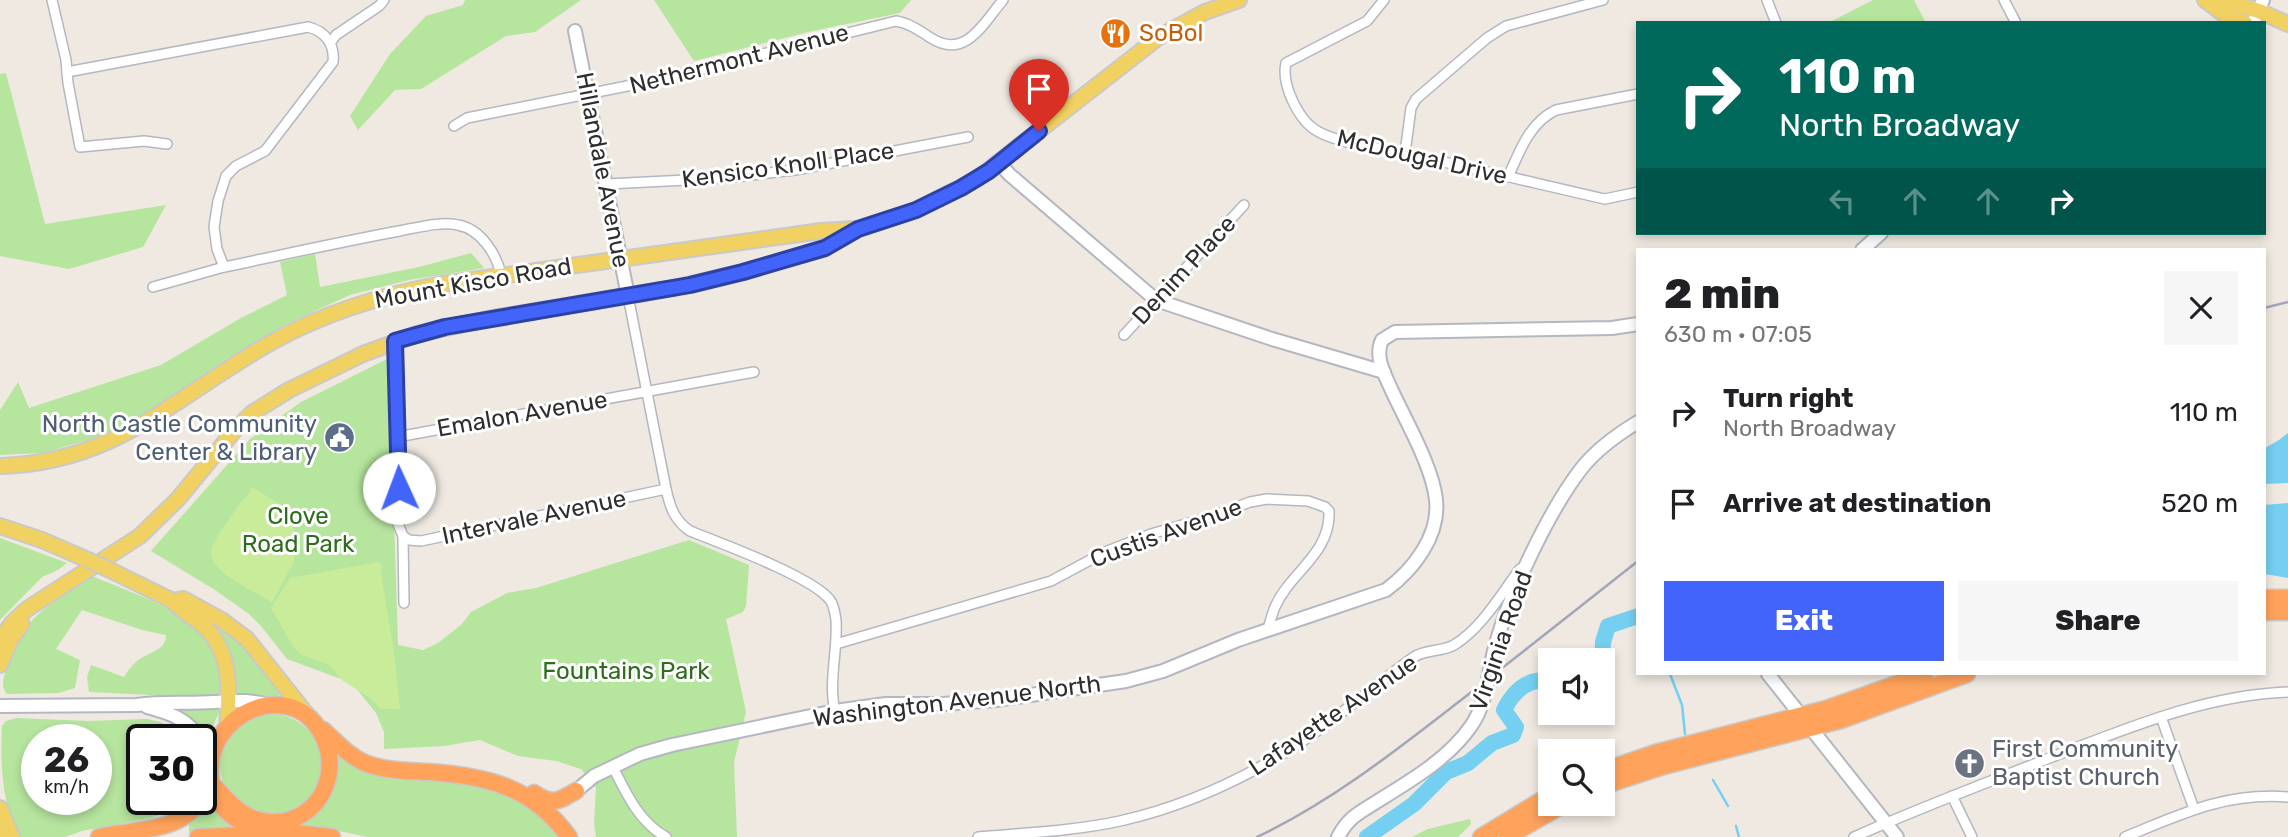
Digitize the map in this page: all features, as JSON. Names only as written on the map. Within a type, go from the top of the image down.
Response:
[{"type":"highway","points":[[2266,598],[2288,598]]},
{"type":"highway","points":[[2266,612],[2288,612]]},
{"type":"highway","points":[[1615,782],[1805,722],[1923,675]]},
{"type":"highway","points":[[1615,767],[1663,751],[1887,704],[1964,675]]},
{"type":"highway","points":[[217,742],[227,727],[249,711],[273,705],[298,710],[350,754],[367,764],[391,769],[508,780],[548,801],[558,801],[576,791]]},
{"type":"highway","points":[[217,782],[236,808],[256,819],[277,821],[302,814],[321,796],[331,773],[329,752],[312,720]]},
{"type":"highway","points":[[466,775],[497,783],[522,794],[548,813],[569,837]]},
{"type":"highway","points":[[575,837],[563,809],[576,791]]},
{"type":"highway","points":[[217,796],[219,803],[236,819],[254,827],[292,834]]},
{"type":"highway","points":[[1481,837],[1538,802]]},
{"type":"highway","points":[[99,837],[171,824],[187,815]]},
{"type":"highway","points":[[1507,837],[1543,816]]},
{"type":"highway","points":[[198,837],[292,834],[332,837]]},
{"type":"main road","points":[[0,639],[20,615],[119,551],[150,527],[252,413],[289,390],[395,341],[445,327],[674,288],[743,272],[825,248],[858,229],[938,200],[976,179],[1159,37],[1205,12],[1239,0]]},
{"type":"main road","points":[[2205,0],[2215,9],[2244,10],[2288,24]]},
{"type":"main road","points":[[2266,26],[2288,24]]},
{"type":"main road","name":"Mount Kisco Road","points":[[0,466],[56,459],[106,443],[145,423],[270,343],[339,310],[405,291],[501,275],[821,231],[858,229]]},
{"type":"main road","points":[[0,526],[42,540],[173,601],[206,628],[220,648],[228,673],[227,727]]},
{"type":"main road","points":[[0,665],[15,633],[49,596]]},
{"type":"main road","points":[[173,601],[183,599],[239,632],[254,646],[312,720]]},
{"type":"main road","points":[[0,808],[12,837]]},
{"type":"street","points":[[52,0],[80,147],[144,141],[167,144]]},
{"type":"street","points":[[331,43],[335,35],[384,0]]},
{"type":"street","name":"Nethermont Avenue","points":[[454,126],[467,118],[589,94],[896,21],[903,22],[940,44],[954,46],[964,43],[974,35],[1003,0]]},
{"type":"street","name":"McDougal Drive","points":[[1384,0],[1376,12],[1359,26],[1288,61],[1284,66],[1290,93],[1312,128],[1326,135],[1605,199],[1636,192]]},
{"type":"street","points":[[1405,153],[1411,108],[1416,99],[1487,38],[1516,22],[1603,0]]},
{"type":"street","points":[[1767,0],[1775,21]]},
{"type":"street","points":[[2004,0],[2014,21]]},
{"type":"street","points":[[67,72],[308,27],[316,29],[331,43],[333,62],[270,145],[260,155],[236,166],[226,176],[218,201],[214,228],[217,249],[224,267]]},
{"type":"street","name":"Hillandale Avenue","points":[[575,31],[666,489],[678,521],[690,531],[788,572],[831,601],[835,614],[832,698],[835,712]]},
{"type":"street","points":[[1508,177],[1525,140],[1546,115],[1556,110],[1636,94]]},
{"type":"street","name":"Kensico Knoll Place","points":[[607,184],[726,178],[795,170],[968,137]]},
{"type":"street","points":[[999,163],[1156,300],[1212,320],[1384,372]]},
{"type":"street","name":"Denim Place","points":[[1124,335],[1244,205]]},
{"type":"street","points":[[153,287],[224,267],[374,236],[449,224],[465,227],[483,240],[498,260],[501,275]]},
{"type":"street","points":[[1864,248],[1879,235]]},
{"type":"street","name":"Washington Avenue North","points":[[576,791],[594,776],[640,754],[835,712],[886,704],[996,700],[1126,681],[1163,671],[1268,629],[1386,590],[1409,571],[1431,534],[1436,510],[1435,493],[1380,359],[1380,345],[1387,336],[1395,332],[1612,328],[1636,324]]},
{"type":"street","points":[[395,341],[398,524],[403,536],[404,603]]},
{"type":"street","name":"Emalon Avenue","points":[[397,437],[754,372]]},
{"type":"street","name":"Virginia Road","points":[[1338,837],[1350,818],[1431,766],[1471,726],[1481,708],[1498,637],[1530,557],[1582,468],[1615,438],[1636,423]]},
{"type":"street","name":"Intervale Avenue","points":[[403,536],[409,540],[421,541],[666,489]]},
{"type":"street","name":"Custis Avenue","points":[[836,644],[1051,580],[1115,548],[1251,502],[1283,498],[1308,501],[1325,507],[1329,512],[1329,524],[1324,542],[1275,605],[1268,629]]},
{"type":"street","name":"Lafayette Avenue","points":[[978,837],[1120,821],[1181,804],[1245,774],[1286,752],[1344,712],[1417,655],[1453,646],[1478,624],[1530,557]]},
{"type":"street","points":[[1769,675],[1884,824],[1897,837]]},
{"type":"street","points":[[1854,837],[1952,796],[2161,717],[2234,698],[2288,692]]},
{"type":"street","points":[[0,706],[137,705],[153,702],[228,700],[273,705]]},
{"type":"street","points":[[137,705],[176,716],[188,724]]},
{"type":"street","points":[[2161,717],[2193,809]]},
{"type":"street","points":[[613,767],[638,812],[666,837]]},
{"type":"street","points":[[1952,796],[1972,837]]},
{"type":"street","points":[[2125,837],[2193,809],[2244,797],[2288,797]]},
{"type":"green space","points":[[465,0],[581,0],[535,32],[506,36],[421,89],[395,90],[358,130],[350,116],[390,54],[426,16],[463,5]]},
{"type":"green space","points":[[654,0],[911,0],[900,13],[808,32],[694,61]]},
{"type":"green space","points":[[1873,0],[1914,0],[1925,21],[1832,21]]},
{"type":"green space","points":[[6,73],[45,224],[166,205],[143,247],[69,269],[0,256],[0,74]]},
{"type":"green space","points":[[471,253],[484,268],[409,280],[350,295],[289,323],[105,435],[43,453],[0,455],[0,410],[18,382],[29,408],[161,365],[241,318],[287,295],[280,262],[315,254],[320,287],[419,267]]},
{"type":"green space","points":[[389,358],[398,645],[423,650],[438,643],[461,625],[471,612],[507,593],[536,588],[689,540],[749,565],[746,606],[743,612],[726,619],[746,712],[734,762],[737,837],[596,837],[596,788],[581,769],[556,761],[518,756],[480,740],[444,746],[384,749],[384,732],[376,713],[352,683],[287,659],[249,614],[151,551],[250,439],[301,402]]},
{"type":"green space","points":[[252,487],[283,506],[294,531],[294,562],[272,602],[225,574],[212,559],[212,547],[218,536]]},
{"type":"green space","points":[[0,538],[67,563],[42,577],[0,620]]},
{"type":"green space","points":[[379,562],[382,565],[400,709],[381,709],[369,697],[343,681],[328,664],[301,655],[294,648],[271,608],[290,578]]},
{"type":"green space","points":[[92,576],[164,607],[198,629],[210,642],[218,657],[223,690],[213,698],[89,692],[87,677],[91,665],[124,677],[136,662],[163,645],[166,635],[82,610],[56,649],[80,660],[75,688],[58,693],[7,694],[4,679],[11,652],[18,638],[39,614]]},
{"type":"green space","points":[[190,610],[228,630],[241,641],[280,692],[277,698],[233,697],[232,675]]},
{"type":"green space","points":[[176,707],[220,710],[214,724],[188,724],[176,712]]},
{"type":"green space","points":[[271,714],[291,718],[307,729],[318,745],[322,765],[318,785],[307,801],[291,812],[271,816],[251,812],[235,801],[224,785],[220,765],[224,745],[235,729],[251,718]]},
{"type":"green space","points":[[16,718],[89,721],[147,719],[164,724],[126,724],[126,815],[159,815],[65,837],[19,837],[9,811],[3,783],[2,726],[6,721]]},
{"type":"green space","points":[[341,754],[483,783],[519,798],[545,819],[560,837],[367,837],[321,827],[286,825],[305,817],[333,758]]},
{"type":"green space","points":[[217,812],[224,820],[237,827],[235,832],[189,833],[189,824],[198,815],[217,815]]},
{"type":"green space","points":[[1470,819],[1471,824],[1458,837],[1412,837],[1428,829]]},
{"type":"water","points":[[2288,433],[2288,483],[2266,484],[2266,447]]},
{"type":"water","points":[[2288,503],[2288,578],[2266,574],[2266,505]]},
{"type":"waterway","points":[[1603,648],[1608,626],[1636,617]]},
{"type":"waterway","points":[[1670,675],[1682,705],[1685,734]]},
{"type":"waterway","points":[[1367,837],[1414,804],[1446,772],[1468,763],[1492,743],[1513,735],[1516,727],[1504,710],[1521,688],[1538,680]]},
{"type":"waterway","points":[[1713,780],[1728,806]]},
{"type":"waterway","points":[[1736,826],[1739,837]]},
{"type":"railway","points":[[2266,308],[2288,302]]},
{"type":"railway","points":[[1257,837],[1312,807],[1390,754],[1636,563]]},
{"type":"place","name":"SoBol","points":[[1116,33]]},
{"type":"place","name":"North Castle Community Center & Library","points":[[340,438]]},
{"type":"place","name":"First Community Baptist Church","points":[[1969,763]]},
{"type":"route","points":[[399,488],[395,341],[445,327],[690,285],[825,248],[858,229],[916,210],[961,188],[989,171],[1039,131]]},
{"type":"park label","name":"Clove Road Park","points":[[298,530]]},
{"type":"park label","name":"Fountains Park","points":[[626,671]]}]
